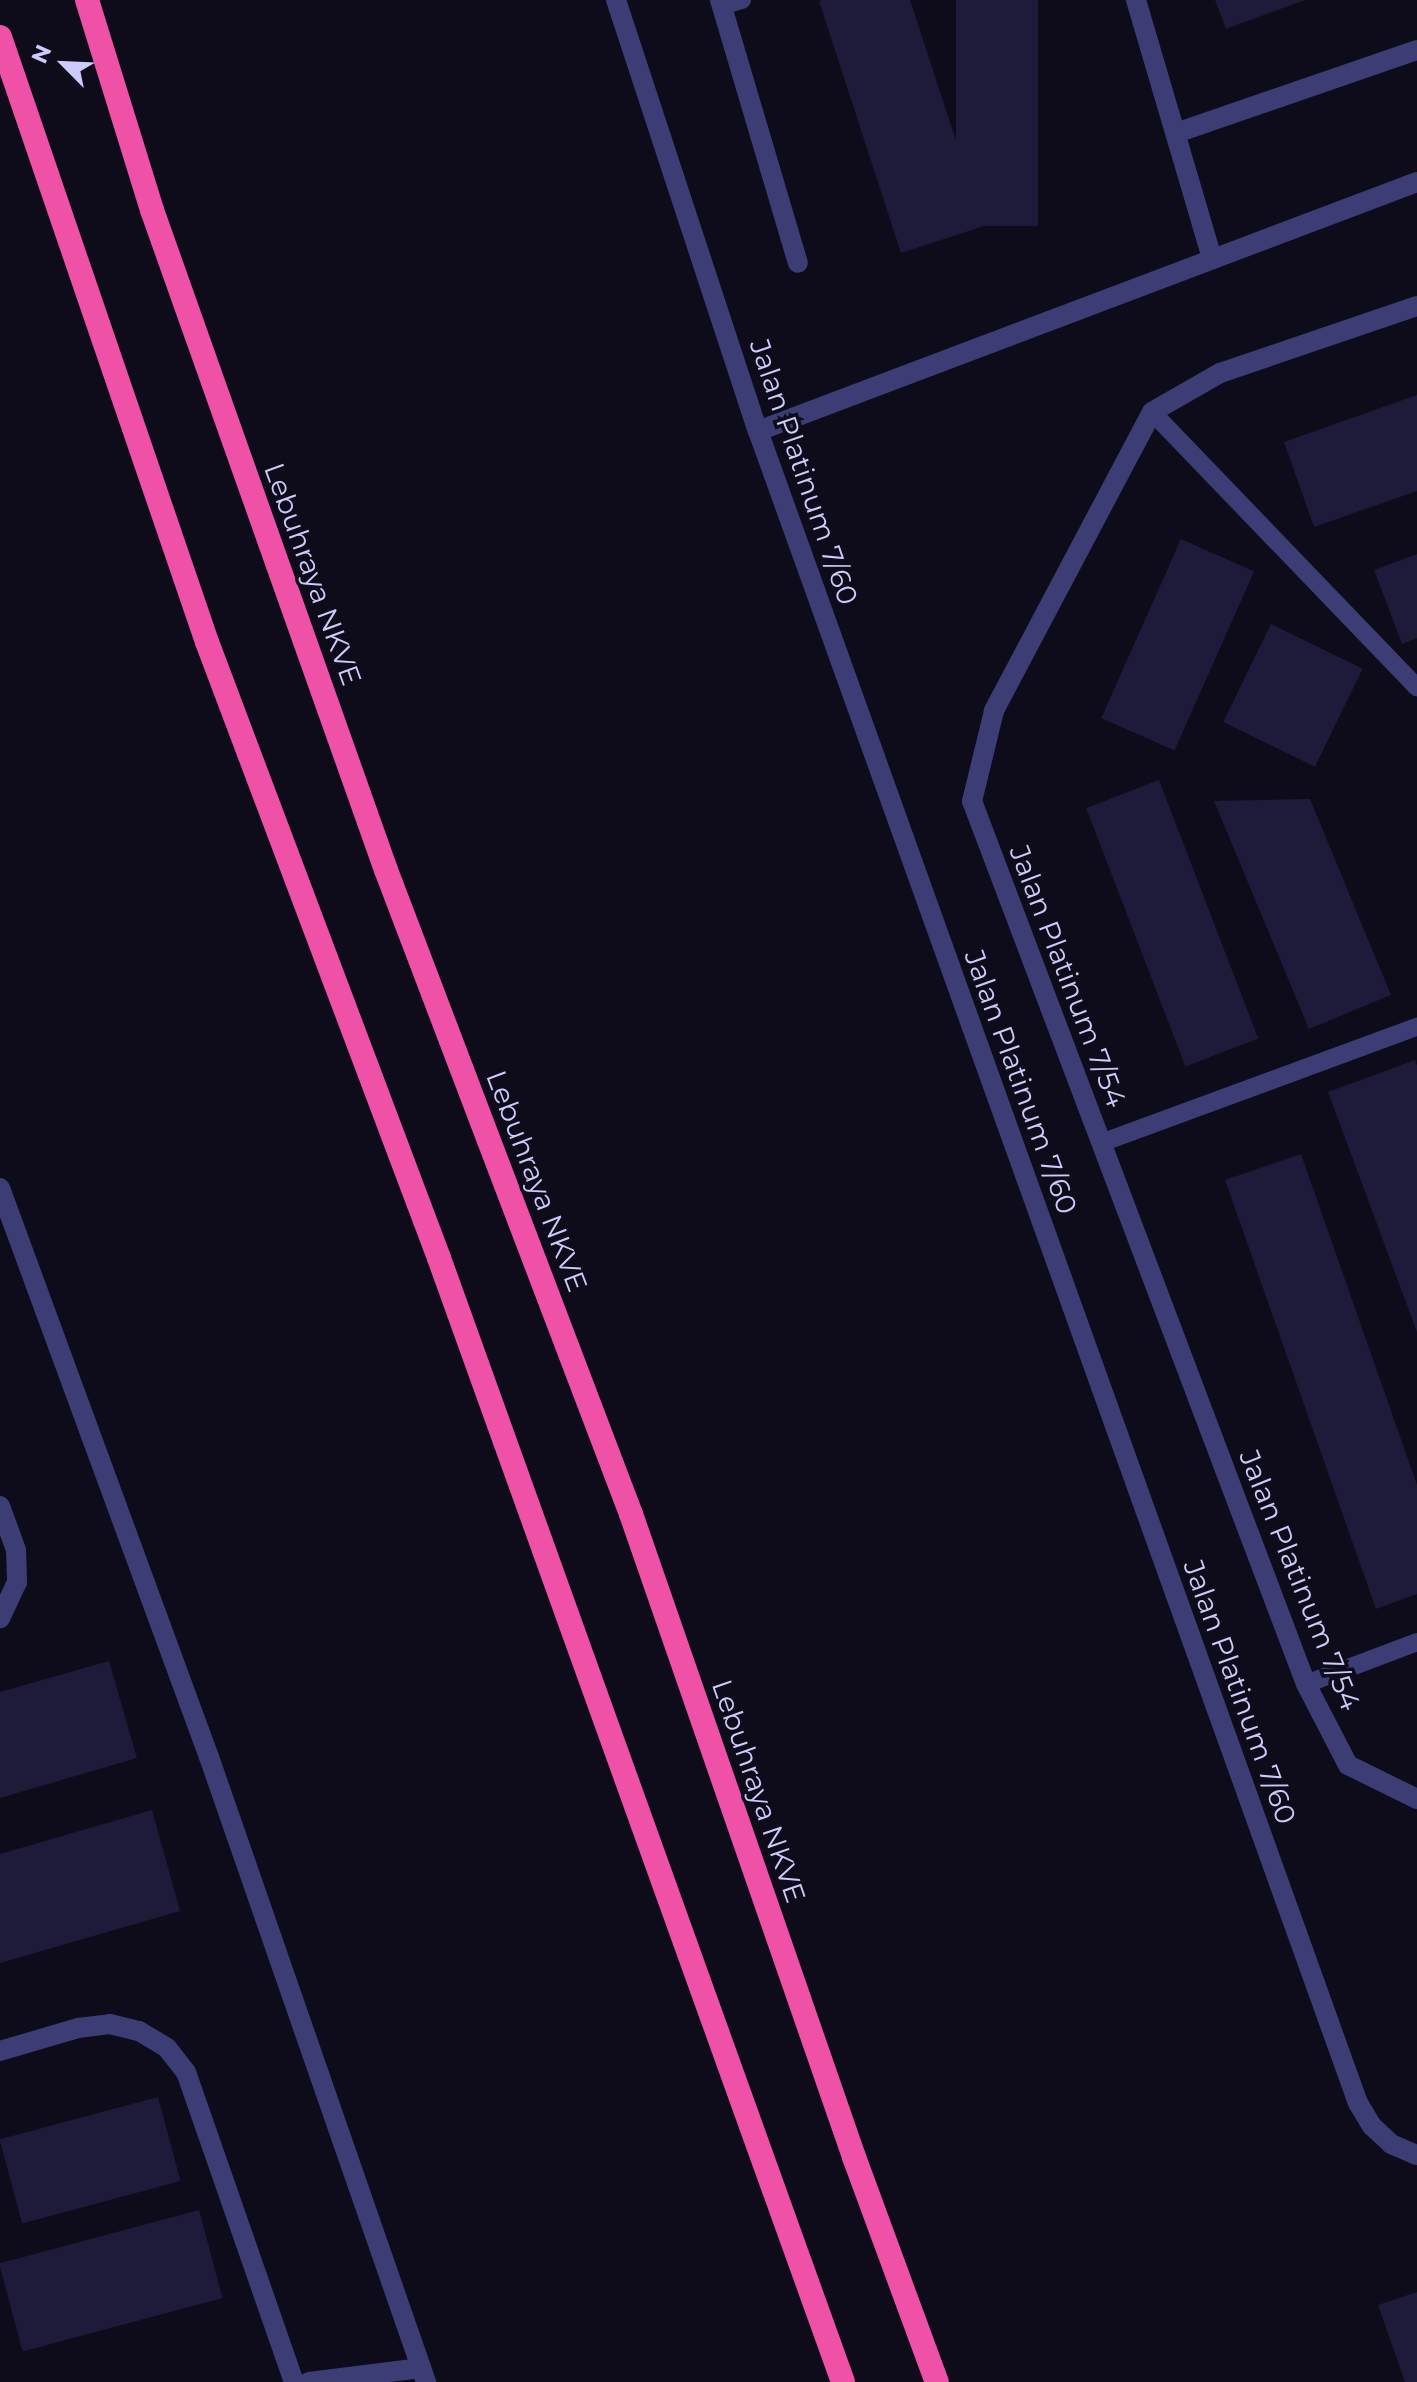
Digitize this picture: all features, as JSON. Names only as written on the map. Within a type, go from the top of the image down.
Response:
[{"type":"highway","name":"Lebuhraya NKVE","points":[[87,0],[152,210],[380,855],[631,1514],[854,2157],[937,2382]]},
{"type":"highway","points":[[0,37],[207,642],[439,1258],[843,2382]]},
{"type":"street","name":"Jalan Platinum 7/60","points":[[616,0],[758,431],[1358,2103],[1372,2126],[1391,2144],[1417,2155]]},
{"type":"street","points":[[1136,0],[1212,259]]},
{"type":"street","points":[[728,2],[798,263]]},
{"type":"street","points":[[1176,133],[1417,50]]},
{"type":"street","points":[[758,431],[1417,182]]},
{"type":"street","points":[[1152,412],[1220,373],[1417,306]]},
{"type":"street","name":"Jalan Platinum 7/54","points":[[1152,412],[994,711],[972,801],[1306,1684],[1348,1765],[1417,1799]]},
{"type":"street","points":[[0,1188],[209,1757],[423,2375],[309,2382]]},
{"type":"street","points":[[0,1506],[16,1550],[17,1582],[0,1618]]},
{"type":"street","points":[[0,2051],[78,2028],[110,2024],[139,2031],[167,2048],[186,2072],[294,2382]]},
{"type":"lane","points":[[1152,412],[1417,687]]},
{"type":"lane","points":[[1101,1143],[1417,1027]]},
{"type":"lane","points":[[1306,1684],[1417,1642]]},
{"type":"building","points":[[910,0],[984,226],[901,253],[819,1]]},
{"type":"building","points":[[956,0],[1038,0],[1038,226],[956,226]]},
{"type":"building","points":[[1215,0],[1305,0],[1226,29]]},
{"type":"building","points":[[1417,395],[1417,491],[1314,527],[1284,442]]},
{"type":"building","points":[[1181,539],[1254,572],[1174,751],[1101,718]]},
{"type":"building","points":[[1417,554],[1417,638],[1402,644],[1374,570]]},
{"type":"building","points":[[1271,624],[1363,669],[1315,767],[1223,722]]},
{"type":"building","points":[[1159,780],[1258,1039],[1185,1067],[1086,808]]},
{"type":"building","points":[[1310,799],[1391,995],[1309,1029],[1214,801]]},
{"type":"building","points":[[1415,1060],[1417,1066],[1417,1332],[1328,1092]]},
{"type":"building","points":[[1301,1154],[1417,1485],[1417,1594],[1376,1609],[1225,1180]]},
{"type":"building","points":[[109,1661],[137,1758],[0,1798],[0,1692]]},
{"type":"building","points":[[152,1810],[180,1911],[0,1963],[0,1854]]},
{"type":"building","points":[[158,2097],[181,2181],[22,2223],[0,2139]]},
{"type":"building","points":[[199,2210],[223,2298],[23,2351],[0,2263]]},
{"type":"building","points":[[1417,2292],[1417,2382],[1405,2382],[1378,2305]]}]
